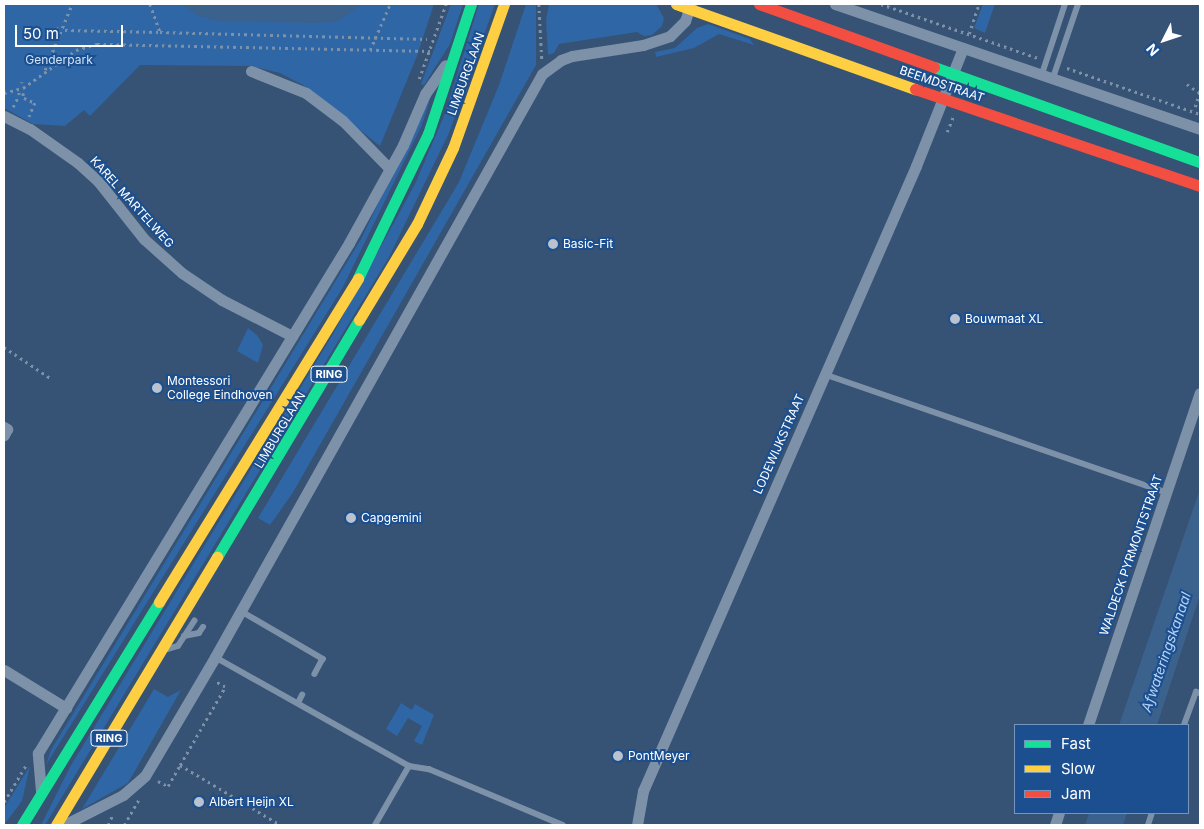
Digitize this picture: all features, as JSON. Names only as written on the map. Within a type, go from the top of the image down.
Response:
[{"type":"main road","name":"LIMBURGLAAN","points":[[22,825],[357,279],[428,134],[461,43],[471,4]]},
{"type":"main road","name":"LIMBURGLAAN","points":[[56,825],[418,224],[453,148],[504,4]]},
{"type":"main road","name":"BEEMDSTRAAT","points":[[676,4],[690,6],[944,99],[1200,186]]},
{"type":"main road","name":"BEEMDSTRAAT","points":[[759,4],[1200,162]]},
{"type":"street","points":[[835,4],[1200,129]]},
{"type":"street","points":[[64,825],[123,795],[145,776],[216,657],[542,74],[561,60],[572,56],[643,45],[670,36],[685,21],[690,6]]},
{"type":"street","name":"LIMBURGLAAN","points":[[38,753],[349,243],[388,168],[403,145],[425,94],[461,43]]},
{"type":"street","name":"BEEMDSTRAAT","points":[[954,75],[963,48]]},
{"type":"street","points":[[251,71],[306,93],[343,121],[388,168]]},
{"type":"street","name":"LODEWIJKSTRAAT","points":[[637,825],[643,791],[954,75]]},
{"type":"street","name":"KAREL MARTELWEG","points":[[5,119],[30,129],[78,163],[98,181],[144,239],[182,273],[222,300],[292,336]]},
{"type":"street","name":"WALDECK PYRMONTSTRAAT","points":[[1088,724],[1200,392]]},
{"type":"street","points":[[4,427],[8,429],[4,435]]},
{"type":"street","points":[[4,670],[66,708]]},
{"type":"street","points":[[38,753],[42,793]]},
{"type":"lane","points":[[1047,76],[1065,4]]},
{"type":"lane","points":[[1047,76],[1078,4]]},
{"type":"lane","points":[[824,374],[1167,493]]},
{"type":"lane","points":[[241,611],[323,659],[315,674]]},
{"type":"lane","points":[[161,652],[178,646],[194,621]]},
{"type":"lane","points":[[184,636],[199,633],[203,627]]},
{"type":"lane","points":[[216,657],[409,766],[430,769],[563,825]]},
{"type":"lane","points":[[1184,724],[1196,692],[1200,693]]},
{"type":"lane","points":[[298,703],[302,695]]},
{"type":"lane","points":[[375,825],[409,766]]},
{"type":"path","points":[[45,71],[72,4]]},
{"type":"path","points":[[150,4],[160,32]]},
{"type":"path","points":[[370,50],[390,4]]},
{"type":"path","points":[[4,94],[18,90],[76,50],[107,43],[430,51],[446,4]]},
{"type":"path","points":[[539,4],[542,74]]},
{"type":"path","points":[[969,34],[979,4]]},
{"type":"path","points":[[65,30],[376,36],[427,39]]},
{"type":"path","points":[[1188,84],[1200,92],[1195,107]]},
{"type":"path","points":[[5,119],[19,95],[18,90]]},
{"type":"path","points":[[24,93],[24,98],[35,103],[28,120]]},
{"type":"path","points":[[4,348],[52,379]]},
{"type":"path","points":[[158,781],[168,786],[225,687],[204,675]]},
{"type":"path","points":[[4,802],[38,753]]},
{"type":"path","points":[[180,765],[279,824]]},
{"type":"green space","name":"Genderpark","points":[[4,4],[434,4],[417,56],[380,146],[303,85],[280,73],[251,66],[140,65],[90,116],[84,110],[65,126],[33,124],[4,108]]},
{"type":"green space","points":[[451,4],[463,4],[450,44],[424,85],[421,84]]},
{"type":"green space","points":[[479,4],[495,4],[449,133],[389,257],[45,825],[41,825],[70,767],[333,334],[415,184],[444,116]]},
{"type":"green space","points":[[526,4],[536,4],[536,65],[292,494],[270,525],[258,518],[459,182],[499,85]]},
{"type":"green space","points":[[549,4],[656,4],[664,18],[662,26],[652,35],[644,36],[637,32],[559,44],[554,53],[548,55],[546,20]]},
{"type":"green space","points":[[983,4],[995,4],[985,33],[974,28]]},
{"type":"green space","points":[[708,24],[750,39],[754,45],[719,34],[694,48],[656,57],[655,52],[675,48],[697,28]]},
{"type":"green space","points":[[433,90],[422,125],[343,287],[46,765],[51,750],[361,239]]},
{"type":"green space","points":[[248,328],[257,335],[263,345],[258,363],[237,351]]},
{"type":"green space","points":[[154,689],[168,697],[181,690],[128,783],[82,809]]},
{"type":"green space","points":[[401,703],[412,710],[415,704],[434,715],[422,745],[414,741],[422,726],[408,718],[397,736],[386,729]]},
{"type":"green space","points":[[30,766],[22,801],[4,825],[4,808]]},
{"type":"water","points":[[181,4],[363,4],[336,22],[314,23],[219,21],[199,16]]},
{"type":"water","name":"Afwateringskanaal","points":[[1200,489],[1200,595],[1157,724],[1119,724]]},
{"type":"water","points":[[1089,814],[1127,814],[1123,825],[1085,825]]},
{"type":"traffic: fast","points":[[358,278],[428,134],[471,4]]},
{"type":"traffic: fast","points":[[934,67],[1200,162]]},
{"type":"traffic: fast","points":[[217,557],[359,320]]},
{"type":"traffic: fast","points":[[22,825],[159,602]]},
{"type":"traffic: slow","points":[[359,320],[417,224],[453,148],[504,4]]},
{"type":"traffic: slow","points":[[676,4],[915,89]]},
{"type":"traffic: slow","points":[[159,602],[358,278]]},
{"type":"traffic: slow","points":[[56,825],[217,557]]},
{"type":"traffic: jam","points":[[759,4],[934,67]]},
{"type":"traffic: jam","points":[[915,89],[1200,186]]},
{"type":"place","name":"Basic-Fit","points":[[553,244]]},
{"type":"place","name":"Bouwmaat XL","points":[[955,319]]},
{"type":"place","name":"Montessori College Eindhoven","points":[[157,388]]},
{"type":"place","name":"Capgemini","points":[[351,518]]},
{"type":"place","name":"PontMeyer","points":[[618,756]]},
{"type":"place","name":"Albert Heijn XL","points":[[199,802]]}]
